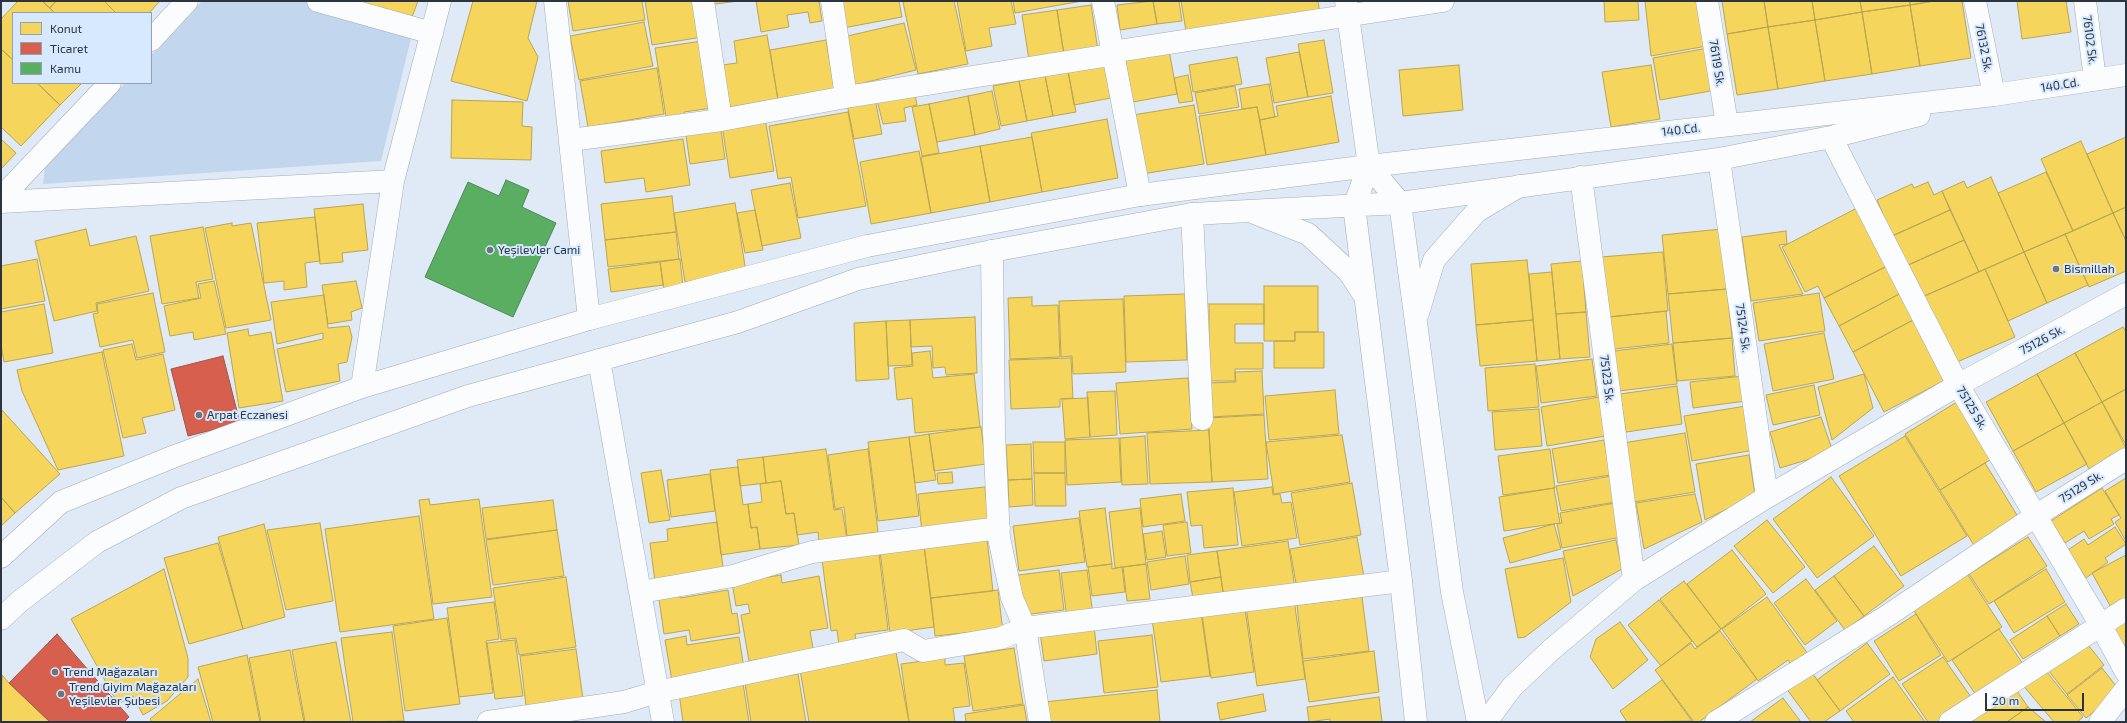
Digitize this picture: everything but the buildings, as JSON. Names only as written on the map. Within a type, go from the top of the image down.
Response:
[{"type":"street","points":[[152,39],[187,1]]},
{"type":"street","points":[[318,1],[432,33]]},
{"type":"street","points":[[362,387],[393,181],[440,1]]},
{"type":"street","points":[[556,1],[589,319]]},
{"type":"street","points":[[703,1],[721,120]]},
{"type":"street","points":[[832,1],[846,97]]},
{"type":"street","points":[[1103,1],[1111,52],[1140,195]]},
{"type":"street","points":[[571,140],[721,120],[846,97],[1104,56],[1111,52],[1348,8],[1443,1]]},
{"type":"street","name":"76119 Sk.","points":[[1707,1],[1727,124]]},
{"type":"street","name":"76132 Sk.","points":[[1975,1],[1994,96]]},
{"type":"street","name":"76102 Sk.","points":[[2085,1],[2096,80]]},
{"type":"street","points":[[1348,8],[1369,166],[1354,206],[1401,581],[1416,722]]},
{"type":"street","name":"140.Cd.","points":[[1,557],[62,502],[175,456],[362,387],[589,319],[867,246],[1140,195],[1369,166],[1727,124],[1994,96],[2126,75]]},
{"type":"street","points":[[1,198],[109,84]]},
{"type":"street","name":"140.Cd.","points":[[1,620],[19,602],[97,542],[181,498],[468,396],[738,322],[858,279],[992,251],[1192,214],[1327,205],[1354,206],[1400,203],[1719,159],[1831,137],[1994,96]]},
{"type":"street","name":"75125 Sk.","points":[[1831,137],[1958,385],[2037,515],[2126,672]]},
{"type":"street","name":"75124 Sk.","points":[[1719,159],[1767,497]]},
{"type":"street","points":[[1369,166],[1400,203],[1452,592],[1478,722]]},
{"type":"street","name":"75123 Sk.","points":[[1581,177],[1634,580]]},
{"type":"street","points":[[1,202],[393,181]]},
{"type":"street","points":[[1416,320],[1434,260],[1477,211],[1519,186]]},
{"type":"street","points":[[1247,210],[1308,234],[1349,272],[1366,300]]},
{"type":"street","points":[[1192,214],[1202,419]]},
{"type":"street","points":[[992,251],[994,433],[1000,538],[1012,598],[1025,628],[1040,722]]},
{"type":"street","name":"75126 Sk.","points":[[1486,722],[1512,687],[1540,660],[1634,580],[1767,497],[1958,385],[2126,294]]},
{"type":"street","points":[[599,360],[663,722]]},
{"type":"street","name":"75129 Sk.","points":[[1716,722],[1887,616],[2037,515],[2126,459]]},
{"type":"street","points":[[641,592],[733,576],[812,552],[999,528]]},
{"type":"street","points":[[488,722],[536,719],[624,702],[657,692],[904,640],[923,651],[1001,638],[1025,628],[1401,581]]},
{"type":"street","points":[[1950,722],[2100,624],[2126,609]]},
{"type":"street","points":[[2100,722],[2126,689]]},
{"type":"shaded area","points":[[202,1],[307,1],[413,30],[381,161],[43,184],[45,168],[124,84],[152,84],[152,54]]},
{"type":"place","name":"Yeşilevler Cami","points":[[490,250]]},
{"type":"place","name":"Bismillah","points":[[2056,269]]},
{"type":"place","name":"Arpat Eczanesi","points":[[199,415]]},
{"type":"place","name":"Trend Mağazaları","points":[[55,672]]},
{"type":"place","name":"Trend Giyim Mağazaları Yeşilevler Şubesi","points":[[61,694]]}]
